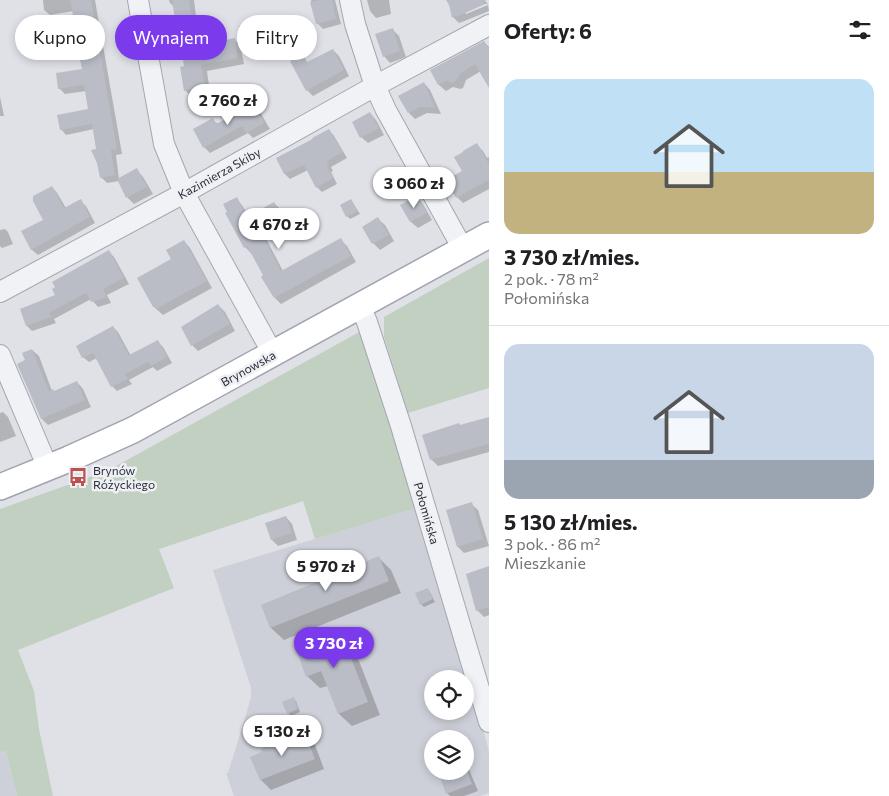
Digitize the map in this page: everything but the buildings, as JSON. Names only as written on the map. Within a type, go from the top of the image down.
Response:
[{"type":"main road","name":"Brynowska","points":[[0,487],[133,430],[489,235]]},
{"type":"street","points":[[138,0],[164,144],[184,193],[273,354]]},
{"type":"street","points":[[350,0],[355,24],[375,86],[386,110],[463,250]]},
{"type":"street","name":"Kazimierza Skiby","points":[[0,292],[489,25]]},
{"type":"street","name":"Połomińska","points":[[360,306],[367,322],[404,436],[489,722]]},
{"type":"street","points":[[0,354],[48,468]]},
{"type":"shaded area","points":[[420,507],[466,670],[424,670],[424,720],[474,720],[474,698],[489,751],[489,793],[480,796],[234,796],[226,773],[228,773],[245,718],[251,697],[251,688],[213,570]]},
{"type":"shaded area","points":[[6,751],[17,796],[0,796],[0,752]]},
{"type":"green space","points":[[489,258],[489,388],[408,413],[384,337],[384,317]]},
{"type":"green space","points":[[361,331],[420,507],[315,539],[303,501],[159,549],[174,588],[18,650],[34,691],[39,729],[53,796],[17,796],[6,751],[0,752],[0,509],[107,471]]},
{"type":"place","name":"Brynów Różyckiego","points":[[78,477]]}]
